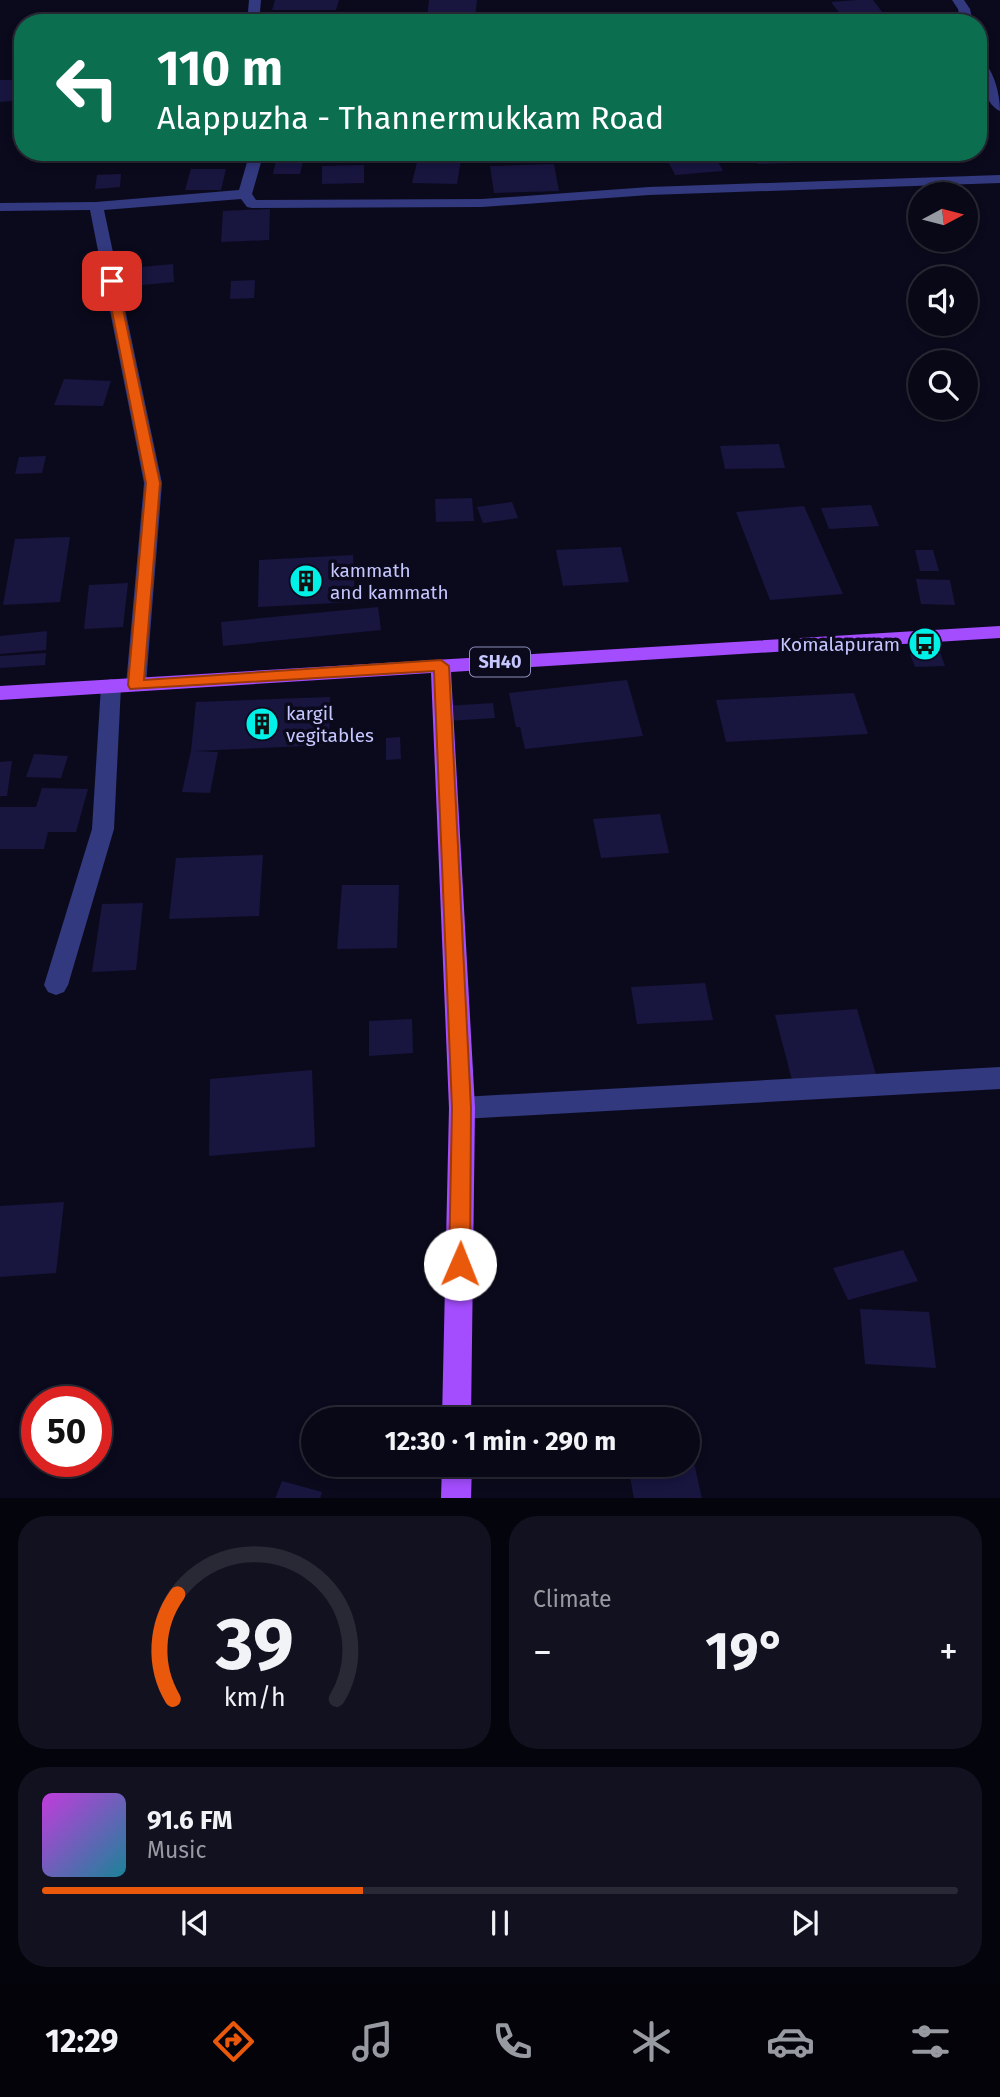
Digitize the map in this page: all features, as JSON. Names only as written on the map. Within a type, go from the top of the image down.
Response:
[{"type":"main road","name":"SH40","points":[[0,693],[1000,632]]},
{"type":"main road","points":[[441,666],[462,1108],[457,1407]]},
{"type":"main road","points":[[456,1498],[457,1477]]},
{"type":"street","points":[[987,80],[1000,107]]},
{"type":"street","points":[[245,194],[254,161]]},
{"type":"street","points":[[245,194],[252,204],[482,203],[649,191],[1000,178]]},
{"type":"street","points":[[0,208],[96,205],[245,194]]},
{"type":"street","points":[[96,205],[153,483],[135,685]]},
{"type":"street","points":[[56,985],[103,829],[111,686]]},
{"type":"street","points":[[462,1108],[1000,1078]]},
{"type":"building","points":[[275,0],[339,0],[336,10],[272,10]]},
{"type":"building","points":[[429,0],[477,0],[475,14],[427,14]]},
{"type":"building","points":[[873,0],[884,14],[840,14],[831,2]]},
{"type":"building","points":[[0,80],[14,80],[12,101],[0,102]]},
{"type":"building","points":[[276,161],[303,161],[300,174],[273,174]]},
{"type":"building","points":[[417,161],[461,161],[457,184],[412,183]]},
{"type":"building","points":[[668,161],[718,161],[723,171],[675,175]]},
{"type":"building","points":[[757,161],[792,163],[758,164]]},
{"type":"building","points":[[554,164],[559,191],[494,193],[490,166]]},
{"type":"building","points":[[364,165],[364,183],[322,184],[322,166]]},
{"type":"building","points":[[191,169],[226,169],[221,190],[185,190]]},
{"type":"building","points":[[121,174],[120,187],[95,189],[97,175]]},
{"type":"building","points":[[270,209],[269,240],[221,242],[223,211]]},
{"type":"building","points":[[173,264],[174,282],[142,285],[142,267]]},
{"type":"building","points":[[255,280],[254,298],[230,299],[231,281]]},
{"type":"building","points":[[64,379],[111,381],[103,406],[54,405]]},
{"type":"building","points":[[779,444],[785,468],[725,469],[720,446]]},
{"type":"building","points":[[46,456],[42,473],[15,474],[19,457]]},
{"type":"building","points":[[472,498],[474,521],[436,522],[435,499]]},
{"type":"building","points":[[512,502],[518,518],[483,523],[477,507]]},
{"type":"building","points":[[871,505],[879,526],[829,529],[821,508]]},
{"type":"building","points":[[804,506],[843,594],[770,600],[736,512]]},
{"type":"building","points":[[70,537],[60,602],[3,605],[15,539]]},
{"type":"building","points":[[621,547],[629,582],[563,586],[556,550]]},
{"type":"building","points":[[915,550],[933,550],[939,571],[920,571]]},
{"type":"building","name":"kammath and kammath","points":[[353,555],[355,602],[258,607],[259,560]]},
{"type":"building","points":[[916,579],[950,580],[955,605],[921,604]]},
{"type":"building","points":[[128,583],[123,627],[84,629],[89,585]]},
{"type":"building","points":[[378,607],[381,630],[223,646],[221,622]]},
{"type":"building","points":[[47,631],[46,650],[0,654],[0,636]]},
{"type":"building","points":[[940,652],[945,666],[915,667],[910,654]]},
{"type":"building","points":[[46,653],[45,665],[0,668],[0,656]]},
{"type":"building","points":[[627,680],[643,736],[525,749],[520,727],[516,727],[509,693]]},
{"type":"building","points":[[854,693],[868,734],[726,742],[716,700]]},
{"type":"building","name":"kargil vegitables","points":[[330,697],[329,745],[195,751],[218,752],[210,793],[182,792],[191,751],[196,702]]},
{"type":"building","points":[[493,703],[495,718],[448,721],[446,706]]},
{"type":"building","points":[[400,737],[401,759],[386,760],[386,738]]},
{"type":"building","points":[[34,754],[68,756],[61,778],[26,777]]},
{"type":"building","points":[[12,761],[7,796],[0,796],[0,762]]},
{"type":"building","points":[[42,788],[88,789],[76,832],[48,832],[44,849],[0,849],[0,807],[36,807]]},
{"type":"building","points":[[660,814],[669,853],[601,858],[593,819]]},
{"type":"building","points":[[263,855],[259,916],[169,919],[176,858]]},
{"type":"building","points":[[342,885],[399,885],[397,948],[337,949]]},
{"type":"building","points":[[143,903],[136,970],[92,972],[102,904]]},
{"type":"building","points":[[705,983],[713,1020],[637,1024],[631,987]]},
{"type":"building","points":[[857,1009],[877,1078],[793,1084],[775,1015]]},
{"type":"building","points":[[412,1019],[413,1053],[369,1056],[369,1021]]},
{"type":"building","points":[[312,1070],[315,1147],[209,1156],[210,1079]]},
{"type":"building","points":[[64,1202],[56,1273],[0,1277],[0,1206]]},
{"type":"building","points":[[903,1250],[918,1281],[848,1300],[833,1268]]},
{"type":"building","points":[[860,1309],[929,1312],[936,1368],[865,1364]]},
{"type":"building","points":[[630,1477],[697,1477],[702,1498],[634,1498]]},
{"type":"building","points":[[282,1481],[322,1492],[320,1498],[275,1498]]},
{"type":"place","name":"kammath and kammath","points":[[306,581]]},
{"type":"place","name":"Komalapuram","points":[[925,644]]},
{"type":"place","name":"kargil vegitables","points":[[262,724]]},
{"type":"route","points":[[112,281],[153,483],[135,685],[441,666],[462,1108],[460,1264]]}]
